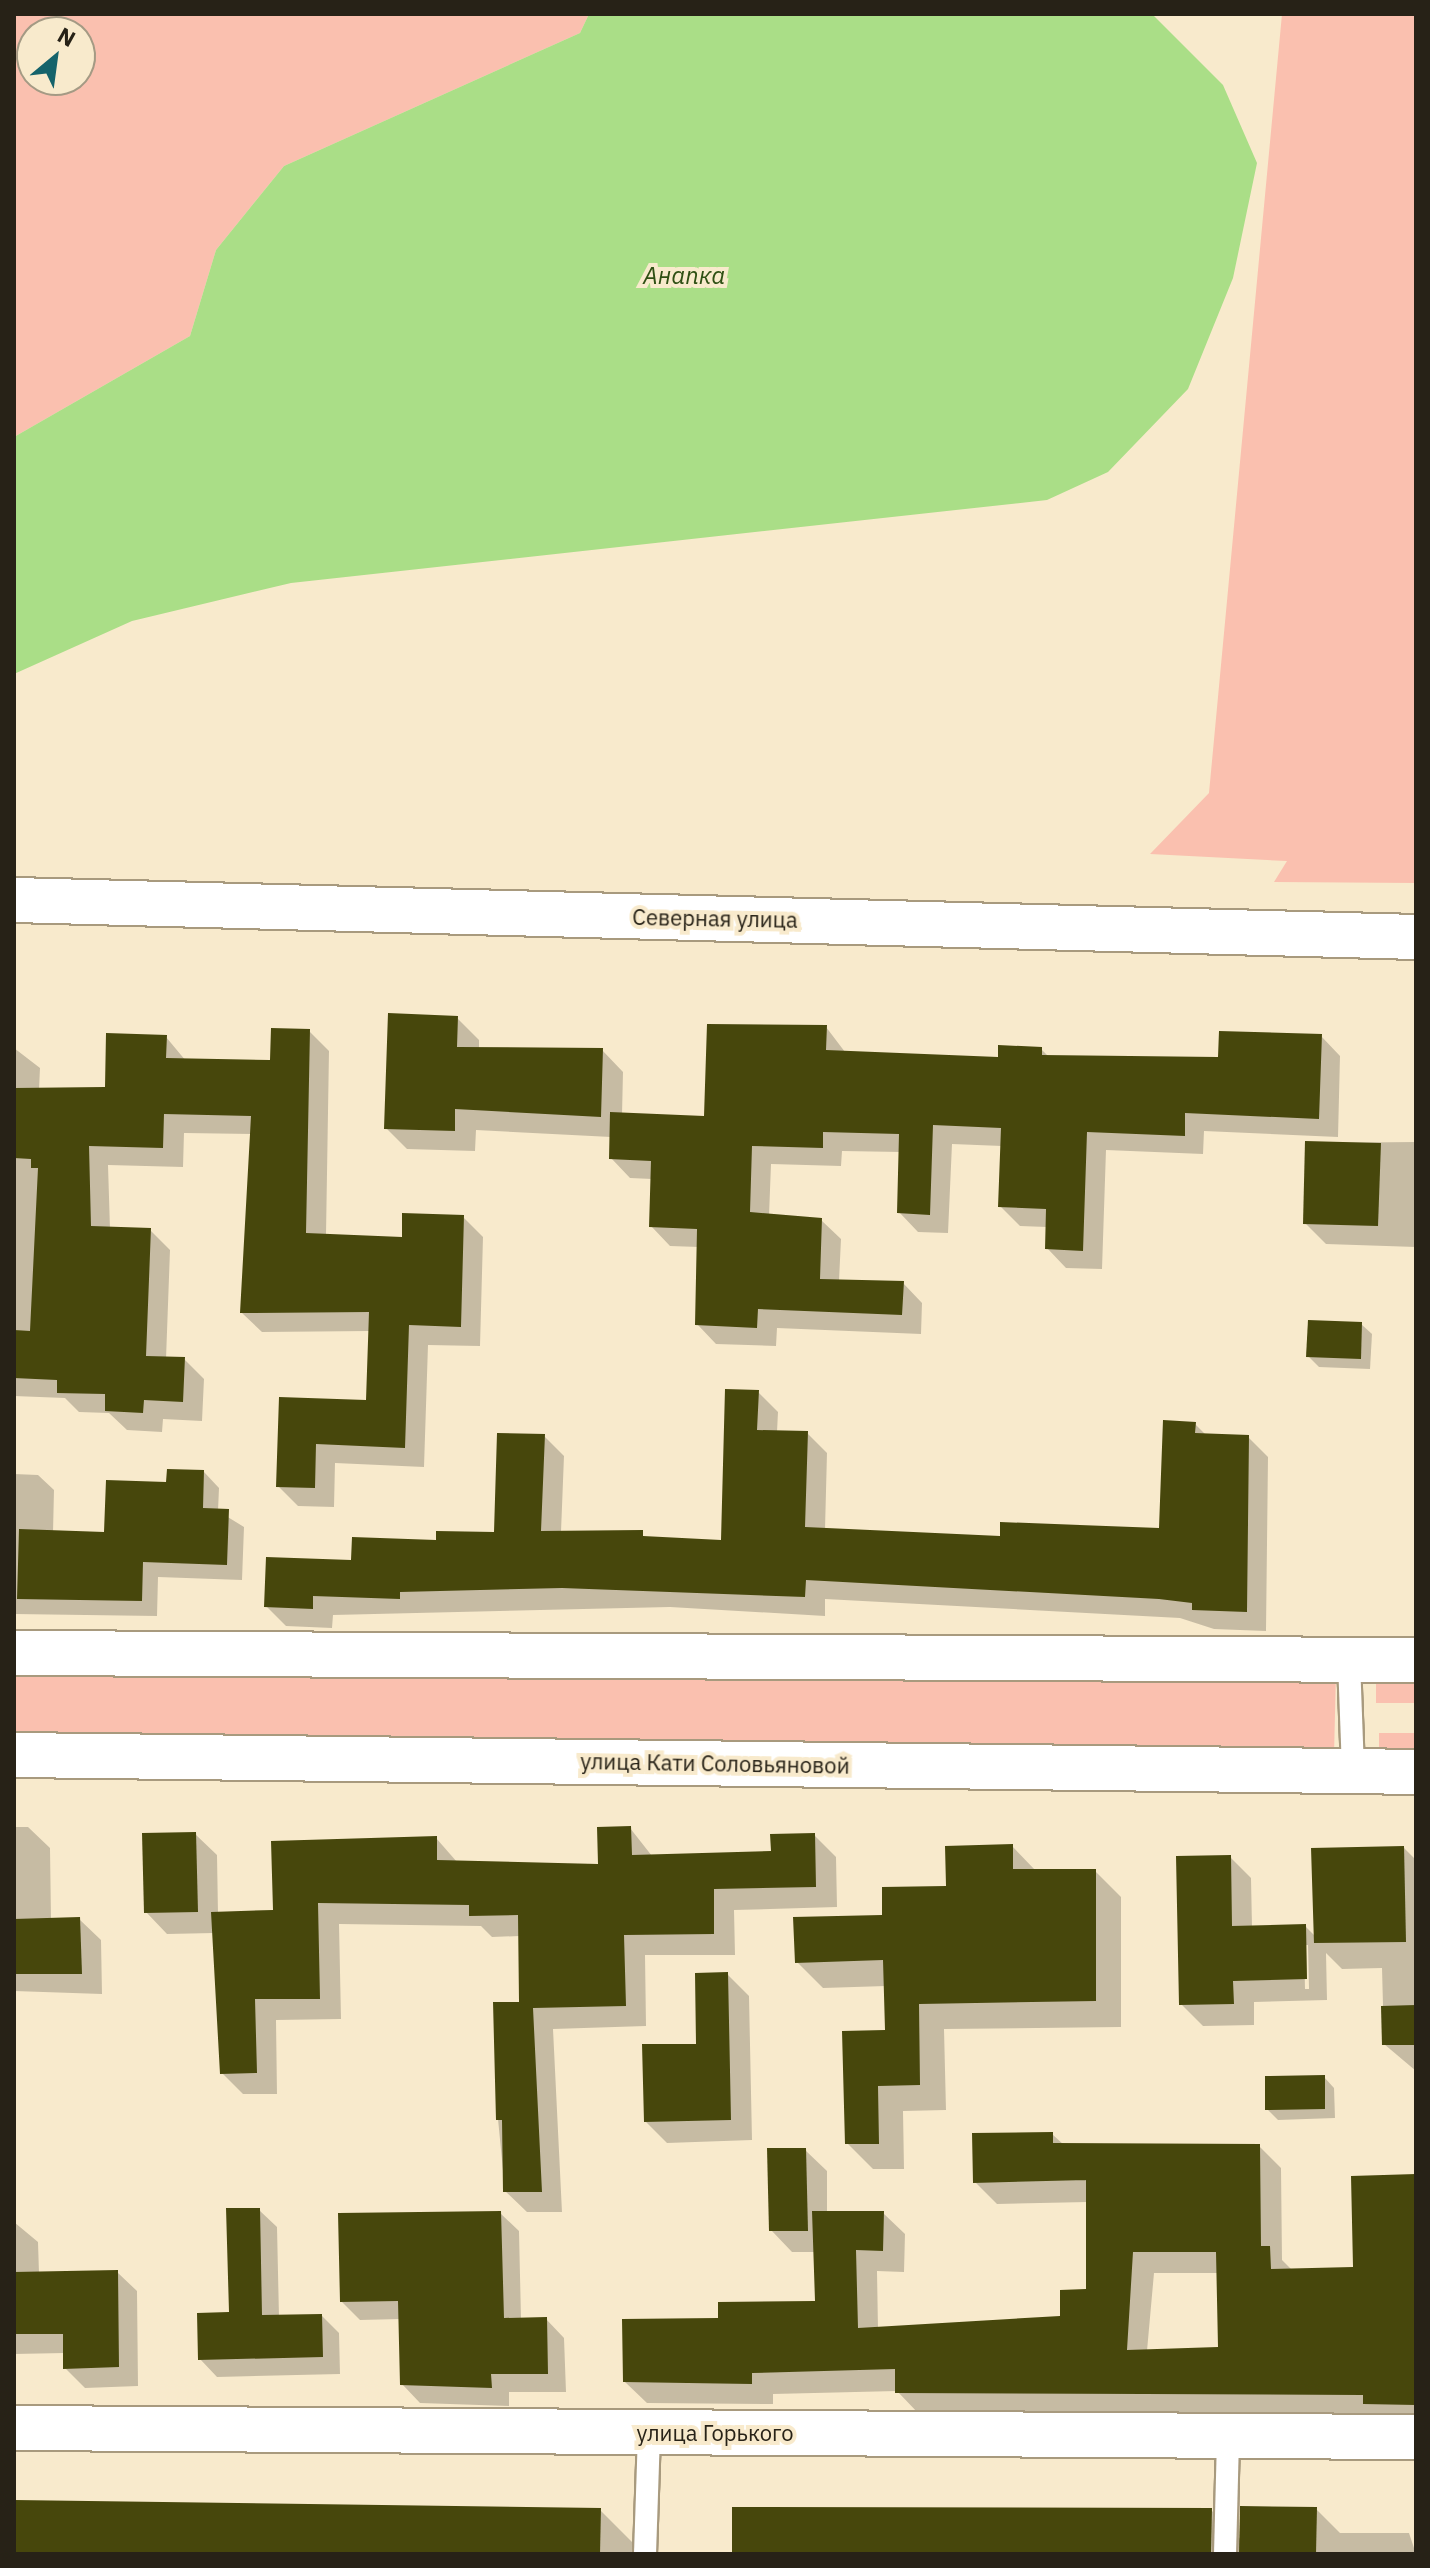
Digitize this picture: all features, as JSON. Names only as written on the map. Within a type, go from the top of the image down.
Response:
[{"type":"street","name":"Северная улица","points":[[14,900],[1416,937]]},
{"type":"street","points":[[14,1653],[1416,1660]]},
{"type":"street","name":"улица Кати Соловьяновой","points":[[14,1755],[1416,1772]]},
{"type":"street","name":"улица Горького","points":[[14,2428],[1416,2437]]},
{"type":"lane","points":[[1349,1661],[1353,1770]]},
{"type":"lane","points":[[645,2554],[649,2432]]},
{"type":"lane","points":[[1225,2554],[1228,2437]]},
{"type":"shaded area","points":[[14,14],[589,14],[580,33],[284,166],[216,250],[190,336],[14,437]]},
{"type":"shaded area","points":[[1282,14],[1416,14],[1416,883],[1274,882],[1287,861],[1150,854],[1209,793]]},
{"type":"shaded area","points":[[14,1666],[1336,1672],[1334,1755],[14,1744]]},
{"type":"shaded area","points":[[1376,1677],[1416,1677],[1416,1703],[1376,1703]]},
{"type":"shaded area","points":[[1379,1733],[1416,1733],[1416,1760],[1379,1759]]},
{"type":"water","name":"Анапка","points":[[589,14],[1152,14],[1223,85],[1257,163],[1233,278],[1188,389],[1108,472],[1047,500],[291,583],[132,621],[14,674],[14,437],[190,336],[216,250],[284,166],[580,33]]},
{"type":"building","points":[[388,1013],[458,1016],[457,1047],[603,1048],[601,1117],[455,1109],[455,1131],[384,1129]]},
{"type":"building","points":[[707,1024],[827,1025],[826,1050],[998,1057],[998,1045],[1042,1047],[1042,1055],[1218,1057],[1219,1031],[1322,1034],[1319,1119],[1185,1113],[1185,1136],[1087,1132],[1083,1251],[1045,1249],[1046,1209],[998,1207],[1001,1128],[933,1125],[930,1215],[897,1213],[899,1134],[823,1132],[823,1148],[752,1146],[750,1212],[822,1218],[820,1279],[904,1281],[902,1315],[758,1309],[757,1328],[695,1325],[697,1229],[649,1227],[651,1161],[609,1159],[610,1112],[704,1116]]},
{"type":"building","points":[[271,1028],[310,1029],[306,1233],[402,1237],[402,1213],[464,1215],[461,1327],[409,1325],[405,1448],[316,1444],[315,1488],[276,1487],[279,1397],[366,1400],[369,1312],[240,1313],[251,1116],[164,1114],[163,1148],[89,1146],[91,1226],[151,1228],[146,1356],[185,1357],[183,1402],[144,1400],[143,1413],[105,1411],[105,1394],[57,1393],[57,1380],[14,1378],[14,1330],[30,1331],[38,1168],[31,1168],[31,1159],[14,1158],[14,1088],[105,1087],[106,1033],[167,1035],[166,1058],[270,1060]]},
{"type":"building","points":[[1305,1141],[1381,1143],[1378,1226],[1303,1224]]},
{"type":"building","points":[[1308,1320],[1362,1322],[1361,1359],[1306,1357]]},
{"type":"building","points":[[725,1389],[759,1390],[757,1430],[808,1431],[805,1527],[1000,1536],[1000,1522],[1159,1528],[1163,1420],[1196,1422],[1195,1433],[1249,1435],[1247,1612],[1192,1610],[1192,1603],[1159,1599],[806,1580],[805,1597],[562,1588],[400,1592],[400,1599],[313,1596],[313,1609],[264,1607],[266,1557],[351,1560],[352,1537],[436,1540],[436,1531],[494,1532],[497,1433],[545,1434],[541,1531],[643,1530],[643,1536],[721,1540]]},
{"type":"building","points":[[167,1469],[204,1470],[203,1508],[229,1509],[227,1565],[143,1562],[142,1601],[17,1599],[19,1529],[104,1532],[106,1480],[166,1482]]},
{"type":"building","points":[[631,1826],[632,1855],[771,1851],[770,1834],[815,1833],[816,1887],[714,1889],[714,1934],[624,1935],[626,2006],[533,2008],[542,2192],[503,2192],[502,2120],[496,2120],[493,2002],[519,2002],[518,1915],[469,1916],[469,1905],[318,1903],[320,1999],[255,1999],[257,2073],[220,2074],[211,1912],[273,1910],[271,1841],[437,1836],[437,1860],[598,1864],[597,1827]]},
{"type":"building","points":[[196,1832],[198,1912],[144,1913],[142,1833]]},
{"type":"building","points":[[1013,1844],[1013,1869],[1096,1869],[1096,2001],[919,2004],[920,2085],[878,2086],[879,2144],[845,2144],[842,2031],[885,2030],[883,1960],[795,1963],[793,1917],[882,1915],[882,1887],[946,1886],[945,1846]]},
{"type":"building","points":[[1404,1846],[1406,1942],[1314,1943],[1311,1848]]},
{"type":"building","points":[[1231,1855],[1232,1926],[1306,1924],[1307,1979],[1233,1981],[1234,2004],[1179,2005],[1176,1856]]},
{"type":"building","points":[[80,1917],[82,1974],[14,1974],[14,1919]]},
{"type":"building","points":[[728,1972],[731,2120],[644,2122],[642,2044],[696,2044],[695,1973]]},
{"type":"building","points":[[1416,2005],[1416,2045],[1382,2045],[1381,2006]]},
{"type":"building","points":[[1325,2075],[1325,2109],[1265,2110],[1265,2076]]},
{"type":"building","points":[[1053,2132],[1053,2143],[1260,2144],[1261,2246],[1270,2246],[1271,2269],[1353,2267],[1351,2176],[1416,2174],[1416,2405],[1363,2404],[1363,2395],[895,2393],[895,2369],[752,2373],[752,2384],[623,2382],[622,2319],[718,2318],[718,2302],[815,2301],[812,2211],[884,2211],[883,2251],[856,2250],[858,2328],[1060,2316],[1060,2290],[1086,2289],[1086,2180],[973,2183],[972,2133]],"holes":[[[1133,2252],[1216,2252],[1218,2347],[1127,2350]]]},
{"type":"building","points":[[767,2148],[806,2148],[808,2231],[769,2231]]},
{"type":"building","points":[[226,2208],[260,2208],[262,2315],[322,2314],[323,2357],[198,2360],[197,2313],[229,2312]]},
{"type":"building","points":[[501,2211],[504,2318],[547,2317],[548,2374],[491,2374],[492,2388],[400,2385],[398,2301],[340,2302],[338,2213]]},
{"type":"building","points":[[118,2270],[119,2367],[63,2369],[63,2334],[14,2334],[14,2272]]},
{"type":"building","points":[[14,2500],[601,2508],[600,2554],[14,2554]]},
{"type":"building","points":[[1240,2506],[1317,2507],[1316,2554],[1239,2554]]},
{"type":"building","points":[[732,2507],[1212,2508],[1211,2554],[732,2554]]}]
